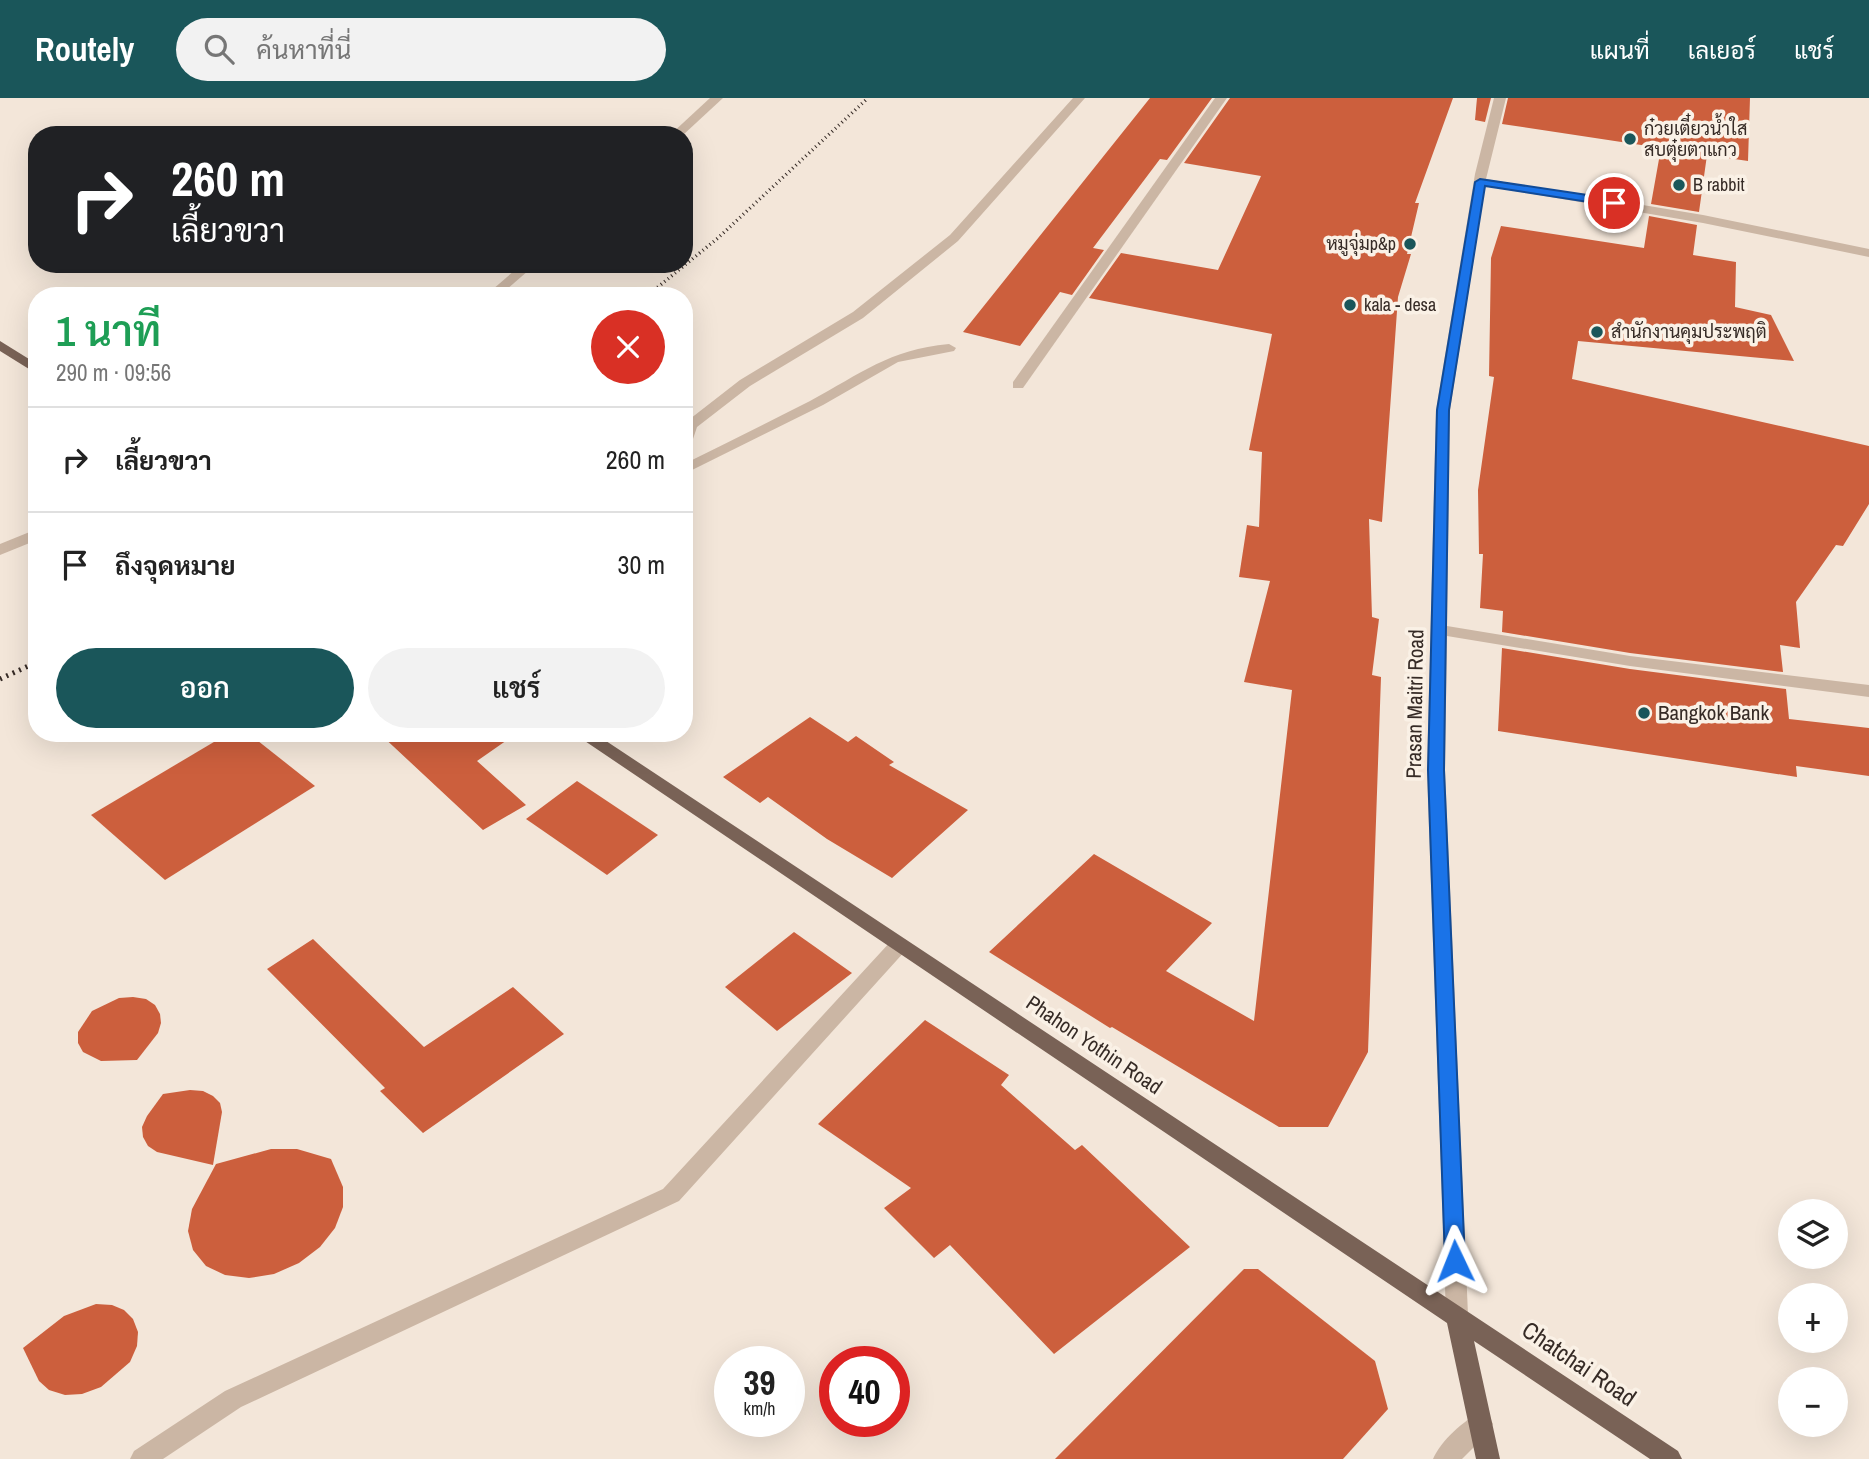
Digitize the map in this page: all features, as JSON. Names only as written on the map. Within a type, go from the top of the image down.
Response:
[{"type":"main road","points":[[0,345],[28,364]]},
{"type":"main road","name":"Phahon Yothin Road","points":[[594,742],[1457,1315]]},
{"type":"main road","points":[[1457,1315],[1488,1459]]},
{"type":"main road","name":"Chatchai Road","points":[[1457,1315],[1670,1459]]},
{"type":"street","points":[[686,126],[717,98]]},
{"type":"street","points":[[693,423],[746,383],[858,315],[954,238],[1079,98]]},
{"type":"street","points":[[1018,385],[1221,98]]},
{"type":"street","name":"Prasan Maitri Road","points":[[1457,1315],[1436,770],[1443,410],[1480,182],[1500,98]]},
{"type":"street","points":[[1480,182],[1691,216],[1869,253]]},
{"type":"street","points":[[502,287],[519,273]]},
{"type":"street","points":[[693,465],[822,399],[898,355],[918,349],[949,348]]},
{"type":"street","points":[[0,550],[28,538]]},
{"type":"street","points":[[1439,630],[1630,661],[1869,691]]},
{"type":"street","points":[[142,1459],[233,1399],[671,1195],[899,945]]},
{"type":"street","points":[[1445,1459],[1481,1424]]},
{"type":"building","points":[[1150,98],[1212,98],[1167,160],[1160,159],[1093,248],[1104,250],[1072,295],[1060,292],[1020,346],[963,332]]},
{"type":"building","points":[[1230,98],[1453,98],[1415,203],[1419,203],[1407,254],[1411,254],[1398,297],[1382,522],[1369,519],[1372,617],[1379,619],[1372,675],[1381,677],[1368,1052],[1328,1127],[1279,1127],[1110,1028],[989,952],[1094,854],[1212,923],[1166,971],[1254,1021],[1292,690],[1244,682],[1270,581],[1239,577],[1247,525],[1259,527],[1262,452],[1249,450],[1272,334],[1089,298],[1121,253],[1218,270],[1261,176],[1184,163]]},
{"type":"building","points":[[1477,98],[1491,98],[1485,122],[1475,120]]},
{"type":"building","points":[[1508,98],[1750,98],[1748,161],[1707,155],[1699,212],[1651,204],[1661,148],[1502,124]]},
{"type":"building","points":[[1649,216],[1697,225],[1693,255],[1736,262],[1735,307],[1771,315],[1794,361],[1578,341],[1572,379],[1869,446],[1869,504],[1843,546],[1836,545],[1796,602],[1800,648],[1780,645],[1783,672],[1630,653],[1502,632],[1503,611],[1480,608],[1483,554],[1479,554],[1478,490],[1494,377],[1489,376],[1491,258],[1501,226],[1644,248]]},
{"type":"building","name":"Bangkok Bank","points":[[1502,648],[1630,669],[1786,689],[1789,719],[1869,728],[1869,776],[1796,766],[1797,777],[1498,731]]},
{"type":"building","points":[[810,717],[848,742],[856,736],[894,762],[889,765],[968,810],[892,878],[827,839],[768,797],[760,803],[723,777]]},
{"type":"building","points":[[214,742],[259,742],[315,786],[165,880],[91,815]]},
{"type":"building","points":[[389,742],[504,742],[477,761],[526,805],[483,830]]},
{"type":"building","points":[[577,781],[658,835],[607,875],[526,819]]},
{"type":"building","points":[[794,932],[852,973],[777,1031],[725,987]]},
{"type":"building","points":[[313,939],[424,1047],[513,987],[564,1034],[423,1133],[380,1091],[385,1088],[267,969]]},
{"type":"building","points":[[119,998],[146,999],[155,1005],[161,1023],[158,1033],[137,1060],[101,1061],[83,1052],[78,1043],[78,1032],[92,1011]]},
{"type":"building","points":[[925,1020],[1009,1075],[1001,1085],[1075,1150],[1082,1145],[1190,1247],[1054,1354],[950,1245],[934,1258],[884,1208],[911,1188],[818,1124]]},
{"type":"building","points":[[203,1091],[220,1103],[222,1112],[213,1165],[157,1152],[148,1146],[143,1137],[142,1127],[147,1116],[163,1094]]},
{"type":"building","points":[[271,1149],[297,1149],[331,1159],[343,1187],[343,1207],[335,1228],[320,1247],[299,1263],[274,1274],[249,1278],[225,1275],[206,1266],[193,1250],[188,1231],[192,1209],[216,1164]]},
{"type":"building","points":[[1244,1269],[1258,1269],[1375,1361],[1388,1409],[1343,1459],[1055,1459]]},
{"type":"building","points":[[96,1304],[112,1305],[124,1310],[133,1319],[138,1332],[137,1346],[130,1362],[101,1387],[82,1394],[65,1395],[49,1390],[39,1381],[23,1348],[64,1316]]},
{"type":"railway","points":[[693,258],[868,98]]},
{"type":"railway","points":[[658,287],[675,273]]},
{"type":"railway","points":[[0,679],[28,666]]},
{"type":"place","name":"ก๋วยเตี๋ยวน้ำใส สบตุ๋ยตาแกว","points":[[1630,139]]},
{"type":"place","name":"B rabbit","points":[[1679,185]]},
{"type":"place","name":"หมูจุ่มp&p","points":[[1410,244]]},
{"type":"place","name":"kala - desa","points":[[1350,305]]},
{"type":"place","name":"สำนักงานคุมประพฤติ","points":[[1597,332]]},
{"type":"place","name":"Bangkok Bank","points":[[1644,713]]},
{"type":"route","points":[[1455,1261],[1436,770],[1443,410],[1480,182],[1614,203]]}]
